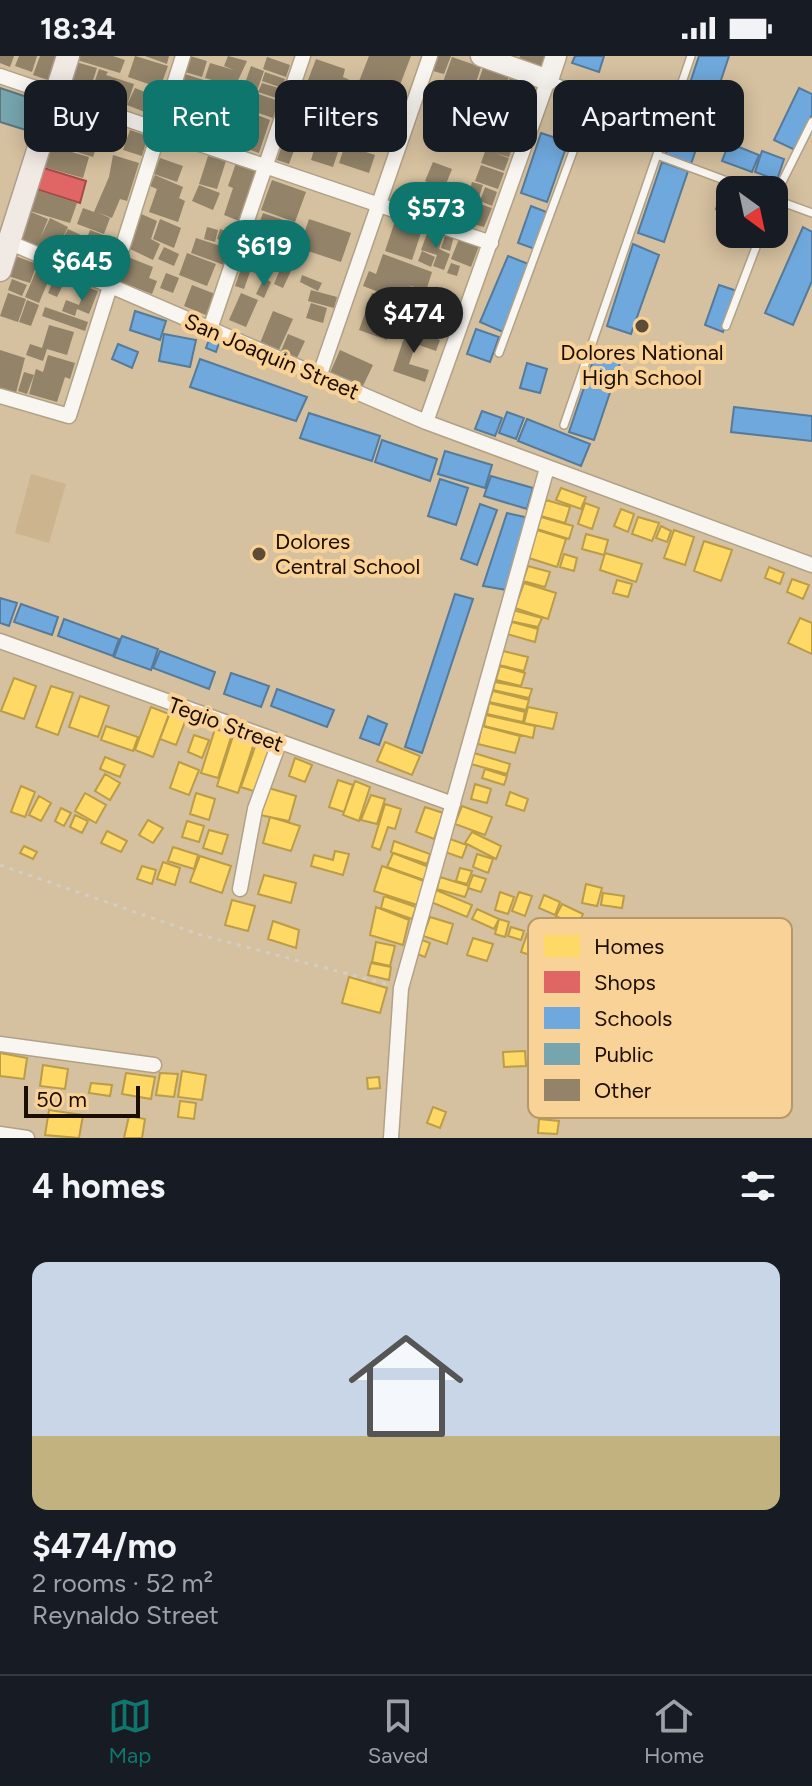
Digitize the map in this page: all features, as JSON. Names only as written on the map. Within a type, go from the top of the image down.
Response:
[{"type":"main road","points":[[61,80],[68,56]]},
{"type":"main road","points":[[0,270],[5,240],[36,152]]},
{"type":"street","points":[[175,80],[183,56]]},
{"type":"street","points":[[210,329],[303,56]]},
{"type":"street","points":[[319,377],[430,56]]},
{"type":"street","points":[[481,56],[548,80]]},
{"type":"street","points":[[426,422],[556,56]]},
{"type":"street","points":[[0,76],[24,84]]},
{"type":"street","points":[[0,396],[69,416],[152,152]]},
{"type":"street","points":[[227,152],[491,243]]},
{"type":"street","name":"San Joaquin Street","points":[[5,240],[426,422],[812,565]]},
{"type":"street","points":[[391,1138],[401,988],[547,468]]},
{"type":"street","name":"Tegio Street","points":[[0,641],[453,804]]},
{"type":"street","points":[[240,889],[255,809],[279,743]]},
{"type":"street","points":[[0,1044],[154,1065]]},
{"type":"street","points":[[0,1134],[27,1138]]},
{"type":"lane","points":[[683,80],[691,56]]},
{"type":"lane","points":[[548,80],[553,82]]},
{"type":"lane","points":[[785,176],[812,122]]},
{"type":"lane","points":[[499,353],[573,152]]},
{"type":"lane","points":[[564,425],[658,152]]},
{"type":"lane","points":[[657,155],[716,177]]},
{"type":"lane","points":[[788,204],[812,213]]},
{"type":"lane","points":[[726,326],[756,248]]},
{"type":"path","points":[[0,865],[201,935],[401,988]]},
{"type":"shaded area","points":[[31,474],[66,484],[49,543],[15,533]]},
{"type":"building: Homes","points":[[561,488],[586,497],[581,509],[556,500]]},
{"type":"building: Homes","points":[[546,500],[570,507],[565,523],[541,516]]},
{"type":"building: Homes","points":[[585,503],[599,508],[592,529],[578,524]]},
{"type":"building: Homes","points":[[621,509],[634,514],[628,532],[614,526]]},
{"type":"building: Homes","points":[[541,517],[573,526],[569,539],[537,529]]},
{"type":"building: Homes","points":[[638,517],[659,523],[652,541],[632,534]]},
{"type":"building: Homes","points":[[661,526],[671,531],[667,542],[656,538]]},
{"type":"building: Homes","points":[[537,530],[566,539],[557,567],[529,558]]},
{"type":"building: Homes","points":[[674,530],[694,537],[685,565],[664,558]]},
{"type":"building: Homes","points":[[586,534],[608,540],[604,555],[582,549]]},
{"type":"building: Homes","points":[[704,541],[732,550],[721,581],[694,571]]},
{"type":"building: Homes","points":[[605,553],[642,564],[636,582],[600,570]]},
{"type":"building: Homes","points":[[564,554],[577,558],[574,571],[560,567]]},
{"type":"building: Homes","points":[[528,566],[550,572],[545,587],[523,581]]},
{"type":"building: Homes","points":[[769,567],[784,573],[780,584],[765,578]]},
{"type":"building: Homes","points":[[792,579],[809,585],[803,599],[787,592]]},
{"type":"building: Homes","points":[[617,580],[632,584],[628,597],[613,593]]},
{"type":"building: Homes","points":[[524,583],[556,593],[548,619],[515,608]]},
{"type":"building: Homes","points":[[513,610],[542,618],[538,627],[510,621]]},
{"type":"building: Homes","points":[[800,618],[812,623],[812,654],[788,643]]},
{"type":"building: Homes","points":[[512,622],[538,629],[535,642],[507,634]]},
{"type":"building: Homes","points":[[503,651],[528,657],[524,671],[499,665]]},
{"type":"building: Homes","points":[[500,666],[525,673],[521,686],[496,680]]},
{"type":"building: Homes","points":[[14,678],[36,686],[24,719],[1,711]]},
{"type":"building: Homes","points":[[495,682],[532,689],[529,698],[493,690]]},
{"type":"building: Homes","points":[[51,686],[73,693],[58,735],[36,727]]},
{"type":"building: Homes","points":[[493,691],[529,700],[526,710],[489,702]]},
{"type":"building: Homes","points":[[80,696],[109,706],[98,737],[69,727]]},
{"type":"building: Homes","points":[[489,703],[525,712],[523,722],[487,714]]},
{"type":"building: Homes","points":[[151,707],[169,714],[153,757],[135,750]]},
{"type":"building: Homes","points":[[528,707],[557,713],[553,729],[524,723]]},
{"type":"building: Homes","points":[[170,713],[186,719],[176,745],[160,739]]},
{"type":"building: Homes","points":[[486,715],[535,726],[533,738],[484,726]]},
{"type":"building: Homes","points":[[106,726],[138,737],[133,751],[101,740]]},
{"type":"building: Homes","points":[[482,726],[520,736],[515,753],[478,744]]},
{"type":"building: Homes","points":[[215,729],[232,734],[218,778],[201,773]]},
{"type":"building: Homes","points":[[194,735],[209,740],[202,758],[188,752]]},
{"type":"building: Homes","points":[[233,736],[254,743],[238,793],[217,786]]},
{"type":"building: Homes","points":[[385,742],[420,756],[412,775],[377,761]]},
{"type":"building: Homes","points":[[256,744],[272,750],[257,792],[241,787]]},
{"type":"building: Homes","points":[[474,753],[510,764],[507,774],[471,764]]},
{"type":"building: Homes","points":[[105,757],[125,765],[120,777],[100,769]]},
{"type":"building: Homes","points":[[295,758],[312,765],[305,782],[289,776]]},
{"type":"building: Homes","points":[[179,762],[199,770],[189,795],[170,788]]},
{"type":"building: Homes","points":[[485,769],[507,776],[504,785],[482,778]]},
{"type":"building: Homes","points":[[105,774],[120,783],[110,800],[95,791]]},
{"type":"building: Homes","points":[[338,780],[353,785],[344,812],[329,807]]},
{"type":"building: Homes","points":[[355,781],[370,787],[359,821],[343,815]]},
{"type":"building: Homes","points":[[475,784],[491,789],[487,803],[471,799]]},
{"type":"building: Homes","points":[[21,786],[35,792],[25,817],[11,812]]},
{"type":"building: Homes","points":[[265,787],[296,796],[289,821],[260,815]]},
{"type":"building: Homes","points":[[510,792],[528,799],[524,811],[506,805]]},
{"type":"building: Homes","points":[[85,793],[106,805],[96,823],[75,811]]},
{"type":"building: Homes","points":[[196,793],[215,799],[209,820],[190,814]]},
{"type":"building: Homes","points":[[371,795],[385,799],[377,824],[361,820]]},
{"type":"building: Homes","points":[[39,796],[51,803],[41,821],[29,815]]},
{"type":"building: Homes","points":[[385,804],[401,809],[395,829],[388,827],[380,850],[372,847]]},
{"type":"building: Homes","points":[[462,806],[492,817],[485,835],[455,824]]},
{"type":"building: Homes","points":[[425,807],[443,813],[434,839],[416,832]]},
{"type":"building: Homes","points":[[61,808],[71,813],[64,826],[55,821]]},
{"type":"building: Homes","points":[[75,815],[88,821],[82,833],[70,827]]},
{"type":"building: Homes","points":[[270,817],[300,826],[291,851],[263,843]]},
{"type":"building: Homes","points":[[148,820],[163,828],[153,843],[139,835]]},
{"type":"building: Homes","points":[[187,821],[204,826],[199,842],[182,837]]},
{"type":"building: Homes","points":[[209,830],[228,835],[222,854],[203,848]]},
{"type":"building: Homes","points":[[107,831],[127,841],[121,852],[101,843]]},
{"type":"building: Homes","points":[[472,832],[501,846],[496,859],[465,843]]},
{"type":"building: Homes","points":[[450,839],[467,845],[462,858],[445,852]]},
{"type":"building: Homes","points":[[394,841],[430,854],[427,864],[391,852]]},
{"type":"building: Homes","points":[[24,846],[37,852],[33,859],[20,853]]},
{"type":"building: Homes","points":[[173,847],[198,855],[194,869],[168,861]]},
{"type":"building: Homes","points":[[335,851],[349,854],[343,875],[311,866],[314,855],[333,860]]},
{"type":"building: Homes","points":[[393,853],[429,867],[424,880],[387,867]]},
{"type":"building: Homes","points":[[477,854],[493,859],[488,873],[473,867]]},
{"type":"building: Homes","points":[[200,856],[231,866],[222,893],[190,882]]},
{"type":"building: Homes","points":[[163,862],[180,868],[175,885],[157,879]]},
{"type":"building: Homes","points":[[142,866],[156,870],[152,884],[137,879]]},
{"type":"building: Homes","points":[[382,866],[424,881],[417,905],[374,891]]},
{"type":"building: Homes","points":[[460,868],[472,871],[467,884],[456,881]]},
{"type":"building: Homes","points":[[264,875],[296,883],[291,903],[258,894]]},
{"type":"building: Homes","points":[[473,875],[486,879],[481,892],[468,888]]},
{"type":"building: Homes","points":[[440,877],[469,886],[465,897],[437,889]]},
{"type":"building: Homes","points":[[586,884],[602,888],[597,906],[582,903]]},
{"type":"building: Homes","points":[[436,890],[472,905],[467,917],[431,902]]},
{"type":"building: Homes","points":[[500,892],[514,897],[508,914],[495,910]]},
{"type":"building: Homes","points":[[519,892],[532,896],[525,916],[512,911]]},
{"type":"building: Homes","points":[[603,893],[624,896],[622,908],[601,905]]},
{"type":"building: Homes","points":[[544,895],[560,902],[555,915],[539,908]]},
{"type":"building: Homes","points":[[384,896],[416,907],[412,919],[381,908]]},
{"type":"building: Homes","points":[[232,900],[255,906],[248,931],[225,925]]},
{"type":"building: Homes","points":[[562,904],[583,914],[581,918],[556,916]]},
{"type":"building: Homes","points":[[376,907],[409,920],[403,945],[370,935]]},
{"type":"building: Homes","points":[[477,909],[499,919],[494,929],[472,919]]},
{"type":"building: Homes","points":[[430,917],[453,924],[447,944],[423,936]]},
{"type":"building: Homes","points":[[499,919],[509,922],[505,937],[495,934]]},
{"type":"building: Homes","points":[[273,921],[299,930],[296,948],[268,939]]},
{"type":"building: Homes","points":[[511,927],[524,931],[521,940],[508,936]]},
{"type":"building: Homes","points":[[527,934],[528,934],[528,954],[521,952]]},
{"type":"building: Homes","points":[[473,938],[493,944],[487,961],[467,955]]},
{"type":"building: Homes","points":[[422,940],[430,943],[425,957],[417,954]]},
{"type":"building: Homes","points":[[376,942],[395,946],[390,966],[372,962]]},
{"type":"building: Homes","points":[[371,963],[391,967],[389,980],[368,975]]},
{"type":"building: Homes","points":[[349,977],[387,988],[380,1013],[342,1003]]},
{"type":"building: Homes","points":[[525,1051],[526,1066],[504,1067],[503,1052]]},
{"type":"building: Homes","points":[[0,1053],[27,1058],[24,1079],[0,1076]]},
{"type":"building: Homes","points":[[43,1065],[68,1069],[65,1089],[40,1086]]},
{"type":"building: Homes","points":[[182,1071],[206,1075],[202,1100],[178,1097]]},
{"type":"building: Homes","points":[[126,1073],[155,1077],[151,1099],[122,1094]]},
{"type":"building: Homes","points":[[160,1073],[178,1074],[174,1097],[156,1095]]},
{"type":"building: Homes","points":[[379,1077],[380,1088],[368,1089],[367,1078]]},
{"type":"building: Homes","points":[[91,1083],[112,1085],[110,1096],[89,1093]]},
{"type":"building: Homes","points":[[180,1101],[196,1103],[194,1119],[178,1117]]},
{"type":"building: Homes","points":[[433,1107],[446,1112],[440,1128],[427,1123]]},
{"type":"building: Homes","points":[[49,1110],[83,1115],[79,1138],[45,1135]]},
{"type":"building: Homes","points":[[129,1116],[145,1119],[142,1138],[124,1138]]},
{"type":"building: Homes","points":[[539,1119],[559,1121],[557,1134],[538,1133]]},
{"type":"building: Shops","points":[[44,168],[86,181],[80,203],[36,189]]},
{"type":"building: Schools","points":[[575,56],[604,56],[599,72],[572,63]]},
{"type":"building: Schools","points":[[699,56],[729,56],[721,80],[691,80]]},
{"type":"building: Schools","points":[[799,88],[812,94],[812,115],[795,150],[774,140]]},
{"type":"building: Schools","points":[[541,133],[553,137],[553,152],[564,152],[547,202],[521,193]]},
{"type":"building: Schools","points":[[744,149],[759,155],[752,172],[722,161],[726,152],[744,152]]},
{"type":"building: Schools","points":[[762,151],[784,159],[778,176],[755,172]]},
{"type":"building: Schools","points":[[666,152],[695,152],[691,164],[665,156]]},
{"type":"building: Schools","points":[[662,162],[688,171],[664,242],[638,233]]},
{"type":"building: Schools","points":[[531,206],[549,213],[535,249],[518,243]]},
{"type":"building: Schools","points":[[803,227],[812,232],[812,281],[793,325],[765,313]]},
{"type":"building: Schools","points":[[633,244],[659,255],[631,334],[607,326]]},
{"type":"building: Schools","points":[[508,256],[531,265],[503,332],[480,322]]},
{"type":"building: Schools","points":[[719,285],[737,291],[723,332],[705,325]]},
{"type":"building: Schools","points":[[135,311],[166,321],[160,340],[130,330]]},
{"type":"building: Schools","points":[[476,329],[499,337],[490,362],[467,354]]},
{"type":"building: Schools","points":[[164,334],[196,340],[190,367],[159,361]]},
{"type":"building: Schools","points":[[210,337],[220,340],[216,352],[206,348]]},
{"type":"building: Schools","points":[[118,344],[138,352],[132,368],[112,359]]},
{"type":"building: Schools","points":[[598,346],[623,354],[594,440],[569,432]]},
{"type":"building: Schools","points":[[200,359],[307,397],[296,421],[190,387]]},
{"type":"building: Schools","points":[[527,363],[547,369],[540,393],[520,388]]},
{"type":"building: Schools","points":[[734,407],[812,416],[812,441],[731,432]]},
{"type":"building: Schools","points":[[482,411],[502,418],[495,436],[475,429]]},
{"type":"building: Schools","points":[[507,412],[524,418],[516,439],[499,433]]},
{"type":"building: Schools","points":[[309,413],[380,436],[372,461],[300,438]]},
{"type":"building: Schools","points":[[527,419],[590,444],[581,466],[518,441]]},
{"type":"building: Schools","points":[[382,440],[437,459],[430,481],[375,462]]},
{"type":"building: Schools","points":[[445,451],[492,465],[485,488],[438,474]]},
{"type":"building: Schools","points":[[491,476],[533,488],[527,509],[484,496]]},
{"type":"building: Schools","points":[[440,479],[468,488],[456,525],[428,516]]},
{"type":"building: Schools","points":[[480,504],[497,510],[477,565],[461,559]]},
{"type":"building: Schools","points":[[507,513],[529,518],[507,590],[483,586]]},
{"type":"building: Schools","points":[[455,594],[473,599],[422,753],[405,747]]},
{"type":"building: Schools","points":[[0,598],[17,603],[9,626],[0,623]]},
{"type":"building: Schools","points":[[21,604],[58,617],[52,635],[14,622]]},
{"type":"building: Schools","points":[[64,619],[119,639],[113,656],[58,636]]},
{"type":"building: Schools","points":[[122,636],[158,649],[151,670],[114,657]]},
{"type":"building: Schools","points":[[160,651],[215,672],[209,689],[153,668]]},
{"type":"building: Schools","points":[[231,673],[269,686],[261,707],[224,694]]},
{"type":"building: Schools","points":[[277,689],[334,710],[327,727],[271,706]]},
{"type":"building: Schools","points":[[368,716],[387,724],[379,745],[360,738]]},
{"type":"building: Public","points":[[0,88],[24,96],[24,129],[0,122]]},
{"type":"building: Other","points":[[0,56],[14,56],[10,67],[0,63]]},
{"type":"building: Other","points":[[19,56],[37,56],[32,72],[15,66]]},
{"type":"building: Other","points":[[40,56],[56,56],[48,80],[33,75]]},
{"type":"building: Other","points":[[79,56],[113,56],[125,60],[120,73],[77,60]]},
{"type":"building: Other","points":[[135,56],[168,66],[163,80],[143,82],[128,77]]},
{"type":"building: Other","points":[[145,56],[169,56],[167,64]]},
{"type":"building: Other","points":[[190,56],[207,61],[202,77],[185,72]]},
{"type":"building: Other","points":[[228,56],[247,61],[238,80],[205,78],[210,63],[234,70],[224,66]]},
{"type":"building: Other","points":[[369,56],[411,56],[402,80],[360,80]]},
{"type":"building: Other","points":[[438,56],[451,56],[444,74],[433,71]]},
{"type":"building: Other","points":[[520,56],[545,56],[541,67],[519,59]]},
{"type":"building: Other","points":[[267,57],[290,65],[286,77],[263,69]]},
{"type":"building: Other","points":[[452,57],[481,67],[477,80],[444,80]]},
{"type":"building: Other","points":[[316,59],[345,69],[343,77],[350,80],[308,80]]},
{"type":"building: Other","points":[[76,62],[97,68],[93,80],[70,80]]},
{"type":"building: Other","points":[[484,65],[510,74],[508,80],[479,80]]},
{"type":"building: Other","points":[[251,66],[264,71],[259,85],[259,80],[246,80]]},
{"type":"building: Other","points":[[99,69],[122,80],[95,80]]},
{"type":"building: Other","points":[[265,72],[285,79],[275,80],[275,86],[262,81]]},
{"type":"building: Other","points":[[185,74],[204,80],[183,80]]},
{"type":"building: Other","points":[[127,82],[134,84],[127,105]]},
{"type":"building: Other","points":[[262,83],[275,87],[275,98],[259,92]]},
{"type":"building: Other","points":[[135,88],[143,91],[143,111],[127,105]]},
{"type":"building: Other","points":[[259,94],[275,100],[273,118],[259,113]]},
{"type":"building: Other","points":[[259,116],[270,120],[259,153],[256,152],[259,152]]},
{"type":"building: Other","points":[[130,130],[143,134],[142,156],[127,151]]},
{"type":"building: Other","points":[[49,152],[72,152],[89,157],[83,178],[44,167]]},
{"type":"building: Other","points":[[77,152],[95,152],[93,157]]},
{"type":"building: Other","points":[[280,152],[294,152],[289,164],[277,160]]},
{"type":"building: Other","points":[[313,152],[338,152],[333,167],[311,160]]},
{"type":"building: Other","points":[[343,152],[375,155],[369,173],[339,163]]},
{"type":"building: Other","points":[[485,152],[511,152],[509,157],[494,153],[509,158],[504,171],[481,163]]},
{"type":"building: Other","points":[[113,155],[139,163],[127,201],[120,199],[112,218],[97,212],[110,218],[104,234],[77,224],[83,208],[94,212],[109,177]]},
{"type":"building: Other","points":[[208,156],[226,161],[217,189],[199,184]]},
{"type":"building: Other","points":[[160,158],[183,166],[177,182],[154,174]]},
{"type":"building: Other","points":[[433,162],[452,169],[444,189],[425,181]]},
{"type":"building: Other","points":[[236,163],[256,171],[239,221],[224,215],[233,188],[228,186]]},
{"type":"building: Other","points":[[481,165],[504,173],[498,189],[475,181]]},
{"type":"building: Other","points":[[155,175],[183,187],[179,198],[185,201],[178,222],[149,212],[157,189],[150,186]]},
{"type":"building: Other","points":[[272,180],[306,192],[295,222],[261,210]]},
{"type":"building: Other","points":[[472,182],[483,185],[478,200],[468,196]]},
{"type":"building: Other","points":[[199,185],[220,193],[213,210],[192,201]]},
{"type":"building: Other","points":[[485,187],[497,192],[492,206],[480,201]]},
{"type":"building: Other","points":[[37,190],[77,203],[70,223],[30,211]]},
{"type":"building: Other","points":[[448,193],[459,197],[454,212],[443,208]]},
{"type":"building: Other","points":[[467,199],[479,204],[474,220],[480,204],[492,208],[484,227],[459,220]]},
{"type":"building: Other","points":[[31,212],[48,219],[40,239],[50,218],[68,227],[61,241],[68,229],[85,237],[71,262],[20,238]]},
{"type":"building: Other","points":[[139,213],[157,221],[151,239],[160,244],[153,260],[128,248]]},
{"type":"building: Other","points":[[263,213],[295,224],[287,244],[256,232]]},
{"type":"building: Other","points":[[160,219],[181,228],[174,248],[153,239]]},
{"type":"building: Other","points":[[309,219],[351,233],[341,262],[299,248]]},
{"type":"building: Other","points":[[394,224],[421,233],[412,260],[385,251]]},
{"type":"building: Other","points":[[207,227],[218,230],[215,242],[204,239]]},
{"type":"building: Other","points":[[220,229],[236,234],[232,244],[217,239]]},
{"type":"building: Other","points":[[90,230],[114,239],[110,249],[114,251],[105,274],[77,263]]},
{"type":"building: Other","points":[[428,231],[443,236],[439,249],[450,254],[444,270],[433,266],[437,255],[421,250]]},
{"type":"building: Other","points":[[446,233],[454,236],[450,251],[441,248]]},
{"type":"building: Other","points":[[196,238],[230,249],[224,265],[191,253]]},
{"type":"building: Other","points":[[459,239],[479,246],[471,267],[451,259]]},
{"type":"building: Other","points":[[164,247],[179,254],[174,266],[158,259]]},
{"type":"building: Other","points":[[290,248],[299,252],[292,268],[282,264]]},
{"type":"building: Other","points":[[422,251],[435,257],[431,267],[418,261]]},
{"type":"building: Other","points":[[187,253],[216,264],[207,286],[179,275]]},
{"type":"building: Other","points":[[250,254],[261,259],[255,273],[244,268]]},
{"type":"building: Other","points":[[383,254],[432,272],[426,291],[408,285],[419,290],[412,305],[363,286],[369,271],[376,274]]},
{"type":"building: Other","points":[[15,256],[37,264],[30,283],[8,276]]},
{"type":"building: Other","points":[[128,257],[153,267],[149,278],[157,281],[152,294],[118,281]]},
{"type":"building: Other","points":[[263,260],[272,264],[265,277],[257,273]]},
{"type":"building: Other","points":[[451,263],[460,266],[457,276],[447,273]]},
{"type":"building: Other","points":[[39,264],[53,270],[39,303],[25,297]]},
{"type":"building: Other","points":[[281,267],[291,271],[283,288],[274,284]]},
{"type":"building: Other","points":[[241,269],[250,272],[244,289],[235,286]]},
{"type":"building: Other","points":[[166,273],[179,278],[173,293],[160,288]]},
{"type":"building: Other","points":[[302,275],[322,283],[318,291],[300,282]]},
{"type":"building: Other","points":[[264,278],[271,282],[264,298],[256,294]]},
{"type":"building: Other","points":[[12,279],[27,285],[22,296],[8,290]]},
{"type":"building: Other","points":[[53,281],[63,285],[57,297],[48,293]]},
{"type":"building: Other","points":[[192,285],[215,294],[206,315],[184,306]]},
{"type":"building: Other","points":[[86,287],[98,291],[89,314],[77,309],[75,316],[62,311],[66,300],[79,305]]},
{"type":"building: Other","points":[[311,290],[337,297],[334,308],[308,301]]},
{"type":"building: Other","points":[[8,293],[26,299],[18,322],[0,316]]},
{"type":"building: Other","points":[[241,293],[258,300],[246,327],[229,320]]},
{"type":"building: Other","points":[[372,293],[400,303],[387,340],[359,330]]},
{"type":"building: Other","points":[[439,293],[457,299],[452,313],[434,307]]},
{"type":"building: Other","points":[[27,300],[39,305],[31,326],[19,322]]},
{"type":"building: Other","points":[[311,303],[327,308],[323,323],[306,318]]},
{"type":"building: Other","points":[[45,307],[88,322],[85,331],[42,316]]},
{"type":"building: Other","points":[[417,309],[445,318],[441,330],[437,329],[435,334],[411,326]]},
{"type":"building: Other","points":[[273,311],[293,319],[279,350],[260,343]]},
{"type":"building: Other","points":[[49,325],[74,332],[67,355],[47,349],[43,361],[26,355],[30,344],[42,348]]},
{"type":"building: Other","points":[[407,329],[440,340],[436,351],[416,344],[409,364],[429,370],[425,382],[393,371]]},
{"type":"building: Other","points":[[288,334],[305,341],[297,358],[281,351]]},
{"type":"building: Other","points":[[0,350],[25,358],[16,393],[0,388]]},
{"type":"building: Other","points":[[340,350],[373,365],[362,388],[330,373]]},
{"type":"building: Other","points":[[48,355],[75,363],[70,379],[65,377],[57,402],[29,394],[36,369],[43,372]]},
{"type":"building: Other","points":[[24,372],[34,375],[27,394],[18,391]]},
{"type":"place","name":"Dolores National High School","points":[[642,326]]},
{"type":"place","name":"Dolores Central School","points":[[259,554]]}]
